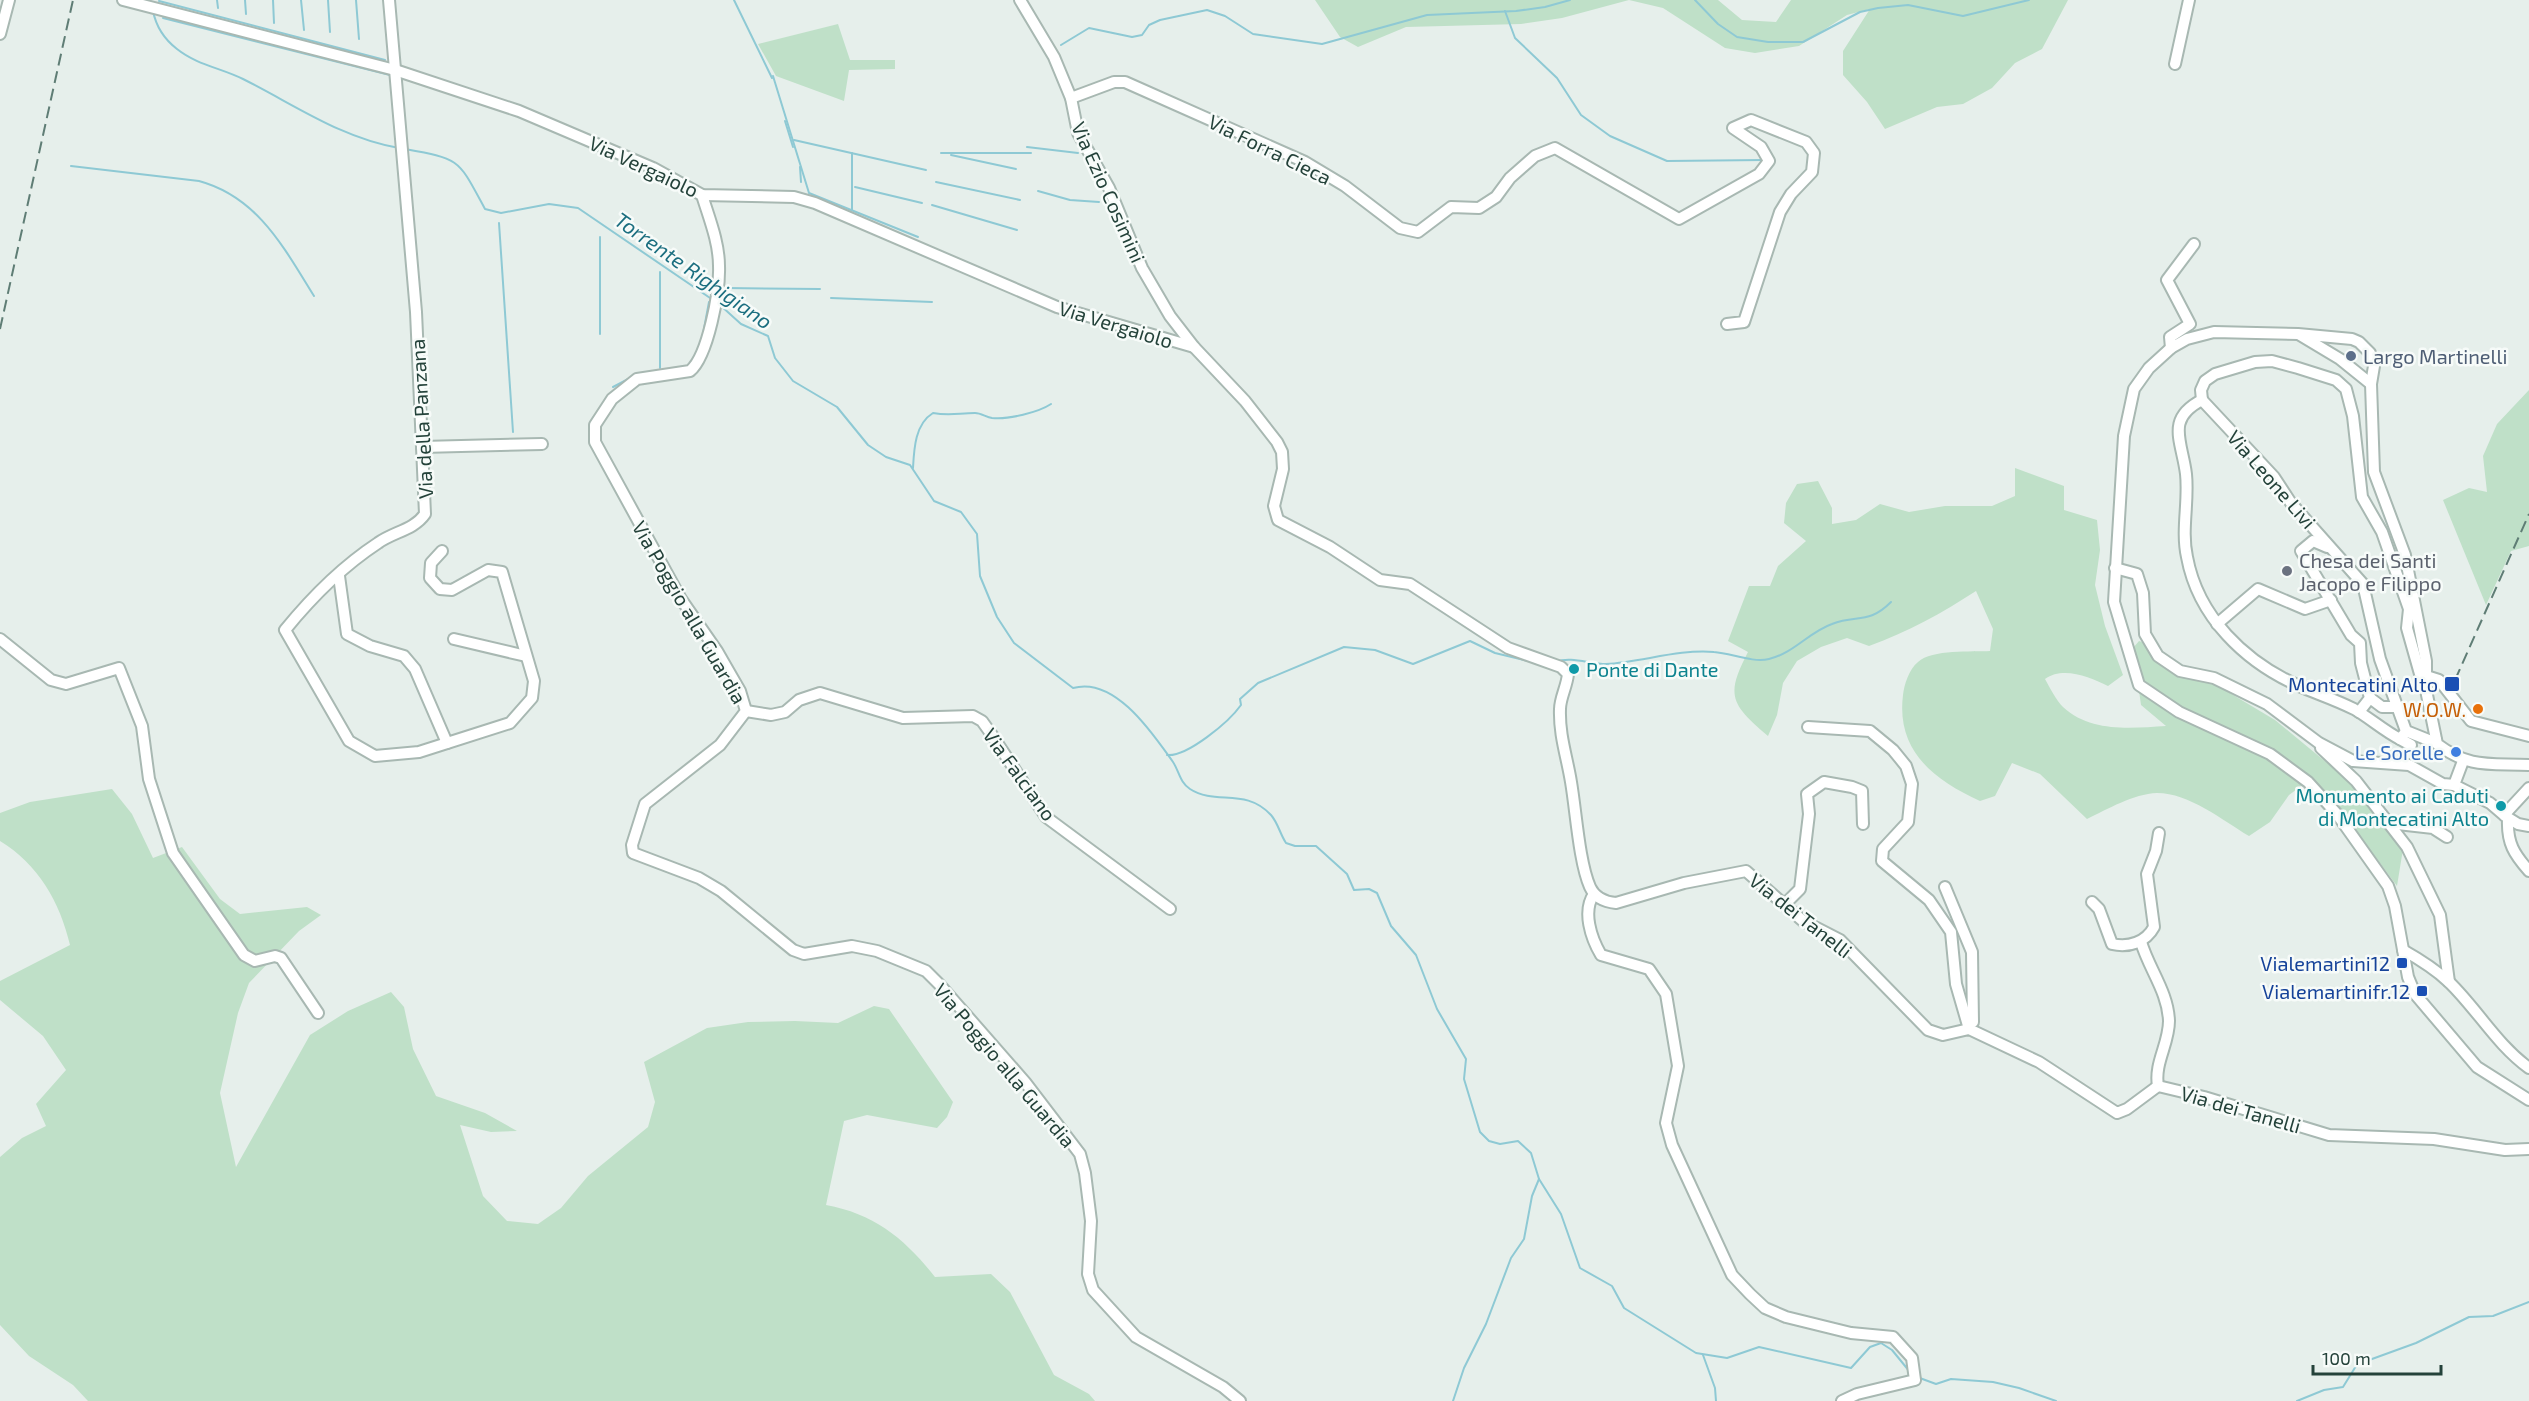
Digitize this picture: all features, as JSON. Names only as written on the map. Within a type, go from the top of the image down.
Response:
[{"type":"street","points":[[0,34],[9,0]]},
{"type":"street","name":"Via Vergaiolo","points":[[123,0],[395,70],[519,111],[653,168],[702,195],[794,196],[1057,307],[1194,347]]},
{"type":"street","name":"Via della Panzana","points":[[389,0],[416,312],[425,514],[422,519],[378,542],[307,603],[285,630],[349,741],[375,756],[419,752],[510,723],[532,698],[534,681],[502,572],[488,570],[452,590],[440,589],[430,578],[431,564],[442,552]]},
{"type":"street","name":"Via Ezio Cosimini","points":[[1020,0],[1044,36],[1071,98],[1078,133],[1109,188],[1142,268],[1170,316],[1194,347]]},
{"type":"street","points":[[2175,64],[2189,0]]},
{"type":"street","name":"Via Forra Cieca","points":[[1071,98],[1114,82],[1125,82],[1305,162],[1345,186],[1400,228],[1418,232],[1451,207],[1479,208],[1496,198],[1510,178],[1535,156],[1555,148],[1679,219],[1759,174],[1769,161],[1761,147],[1733,128],[1751,120],[1806,142],[1814,153],[1812,172],[1791,194],[1780,212],[1744,322],[1727,324]]},
{"type":"street","name":"Via Poggio alla Guardia","points":[[702,195],[715,236],[720,267],[713,313],[701,356],[690,371],[637,379],[612,399],[595,425],[595,442],[681,599],[717,651],[740,691],[746,711],[720,745],[645,804],[632,845],[633,853],[640,858],[699,878],[721,891],[793,950],[804,954],[852,946],[877,951],[926,971],[1025,1082],[1080,1154],[1085,1173],[1091,1221],[1088,1274],[1093,1290],[1136,1337],[1223,1387],[1240,1401]]},
{"type":"street","points":[[2171,348],[2170,337],[2190,324],[2168,280],[2194,244]]},
{"type":"street","points":[[1155,337],[1166,329],[1170,316]]},
{"type":"street","points":[[2436,740],[2426,690],[2428,675],[2402,544],[2374,472],[2371,384],[2373,359],[2359,342],[2344,338],[2298,334],[2214,332],[2187,339],[2171,348],[2149,368],[2138,382],[2130,401],[2124,436],[2114,602],[2139,685],[2179,712],[2270,754],[2308,782],[2367,854],[2388,886],[2408,977],[2415,994],[2476,1067],[2529,1100]]},
{"type":"street","points":[[2298,334],[2340,358],[2371,384]]},
{"type":"street","points":[[1194,347],[1245,401],[1277,442],[1282,452],[1283,469],[1274,506],[1278,520],[1330,547],[1380,580],[1410,584],[1508,648],[1553,664],[1568,674],[1566,690],[1560,706],[1561,741],[1570,773],[1586,875],[1594,894],[1589,917],[1593,941],[1601,955],[1649,969],[1666,994],[1678,1066],[1666,1123],[1672,1145],[1732,1275],[1765,1308],[1786,1317],[1851,1333],[1888,1335],[1900,1342],[1912,1358],[1916,1375],[1913,1381],[1879,1388],[1842,1401]]},
{"type":"street","points":[[2529,736],[2471,721],[2439,680],[2428,675],[2422,676],[2417,668],[2407,628],[2409,609],[2382,532],[2362,497],[2352,416],[2346,389],[2336,380],[2272,361],[2255,362],[2215,374],[2205,381],[2201,390],[2202,400],[2189,407],[2179,420],[2177,431],[2186,477],[2187,557],[2196,590],[2217,624],[2244,653],[2275,673],[2414,740],[2436,740],[2463,760],[2529,765]]},
{"type":"street","name":"Via Leone Livi","points":[[2202,400],[2280,486],[2291,503],[2363,584],[2380,659],[2399,707],[2401,733]]},
{"type":"street","points":[[422,447],[542,444]]},
{"type":"street","points":[[2280,486],[2293,513],[2314,537],[2313,541]]},
{"type":"street","points":[[2313,541],[2337,555]]},
{"type":"street","points":[[2313,541],[2301,551],[2351,635],[2360,644],[2361,663],[2370,698],[2382,707],[2399,707]]},
{"type":"street","points":[[2115,568],[2137,574],[2141,582],[2145,634],[2158,656],[2180,671],[2214,678],[2267,704],[2319,743],[2353,761],[2409,765],[2490,803],[2506,818],[2529,826]]},
{"type":"street","points":[[339,576],[347,634],[370,646],[404,656],[415,669],[447,743]]},
{"type":"street","points":[[2217,624],[2258,589],[2305,609],[2331,600]]},
{"type":"street","points":[[0,639],[51,680],[60,684],[119,668],[142,726],[149,779],[173,853],[244,955],[255,961],[276,956],[283,960],[318,1013]]},
{"type":"street","points":[[454,639],[526,656]]},
{"type":"street","name":"Via Falciano","points":[[746,711],[771,715],[785,712],[799,700],[820,693],[903,718],[973,716],[982,721],[1046,817],[1170,909]]},
{"type":"street","points":[[2359,712],[2370,698]]},
{"type":"street","points":[[1808,727],[1870,731],[1893,750],[1906,766],[1912,783],[1908,822],[1883,849],[1882,861],[1929,900],[1951,932],[1956,984],[1972,1030]]},
{"type":"street","points":[[2319,743],[2322,749],[2356,781],[2407,847],[2440,915],[2449,982]]},
{"type":"street","points":[[2448,785],[2463,760]]},
{"type":"street","points":[[1785,904],[1800,889],[1809,814],[1807,794],[1824,782],[1862,791],[1863,824]]},
{"type":"street","points":[[2529,788],[2515,801],[2506,818],[2513,852],[2529,871]]},
{"type":"street","points":[[2389,823],[2433,828],[2447,837]]},
{"type":"street","points":[[2092,902],[2099,909],[2112,944],[2122,946],[2141,942],[2150,934],[2154,927],[2147,874],[2156,851],[2159,833]]},
{"type":"street","name":"Via dei Tanelli","points":[[1594,894],[1606,902],[1616,903],[1684,883],[1746,871],[1803,921],[1840,940],[1928,1030],[1943,1035],[1972,1030],[2039,1062],[2117,1113],[2127,1109],[2158,1086],[2329,1135],[2434,1139],[2505,1150],[2529,1149]]},
{"type":"street","points":[[1944,887],[1972,952],[1972,1030]]},
{"type":"street","points":[[2141,942],[2163,994],[2169,1021],[2157,1071],[2158,1086]]},
{"type":"street","points":[[2403,950],[2422,960],[2449,982],[2507,1048],[2529,1068]]},
{"type":"green space","points":[[1315,0],[1629,0],[1562,18],[1521,24],[1406,27],[1358,47],[1340,37]]},
{"type":"green space","points":[[1629,0],[1718,0],[1742,20],[1776,22],[1791,0],[2068,0],[2042,49],[2015,63],[1992,88],[1963,104],[1937,107],[1885,129],[1867,102],[1843,75],[1843,51],[1870,9],[1847,15],[1799,46],[1755,53],[1725,48],[1663,8]]},
{"type":"green space","points":[[838,24],[850,60],[895,60],[895,69],[849,70],[844,101],[776,76],[758,44]]},
{"type":"green space","points":[[2529,390],[2529,546],[2511,551],[2486,605],[2443,500],[2469,488],[2487,492],[2483,456],[2497,424]]},
{"type":"green space","points":[[2015,468],[2064,486],[2064,510],[2097,520],[2100,550],[2095,585],[2105,626],[2123,675],[2108,686],[2076,674],[2052,675],[2045,679],[2063,707],[2086,721],[2099,725],[2126,728],[2166,726],[2141,705],[2133,648],[2139,641],[2145,643],[2178,676],[2213,683],[2275,720],[2355,786],[2403,849],[2397,886],[2348,820],[2312,778],[2289,795],[2270,822],[2249,836],[2205,808],[2169,794],[2139,796],[2087,819],[2040,774],[2012,763],[1995,796],[1980,801],[1948,783],[1934,773],[1912,748],[1902,715],[1904,691],[1912,669],[1924,658],[1942,653],[1990,651],[1993,629],[1976,591],[1924,622],[1883,641],[1869,646],[1847,638],[1821,647],[1797,661],[1783,683],[1777,715],[1768,736],[1746,716],[1739,707],[1734,689],[1748,652],[1728,641],[1749,586],[1770,586],[1778,566],[1806,541],[1784,523],[1786,503],[1797,484],[1818,481],[1832,508],[1832,524],[1856,520],[1880,504],[1909,512],[1945,506],[1992,506],[2015,496]]},
{"type":"green space","points":[[112,789],[132,814],[153,858],[182,847],[220,899],[240,914],[307,907],[321,915],[299,931],[249,983],[238,1013],[220,1093],[236,1167],[310,1035],[348,1011],[391,992],[404,1007],[413,1049],[436,1096],[485,1113],[517,1131],[491,1132],[460,1125],[483,1196],[507,1221],[538,1224],[561,1208],[588,1176],[648,1127],[655,1102],[644,1062],[707,1028],[748,1022],[838,1023],[874,1006],[889,1009],[953,1102],[947,1117],[937,1128],[867,1115],[844,1121],[826,1205],[859,1215],[888,1230],[924,1263],[935,1277],[991,1274],[1010,1292],[1054,1375],[1089,1394],[1095,1401],[88,1401],[73,1385],[29,1356],[0,1325],[0,1157],[22,1138],[46,1126],[36,1104],[66,1070],[43,1036],[0,1000],[0,981],[70,945],[60,914],[46,886],[26,861],[0,841],[0,813],[30,802]]},
{"type":"waterway","points":[[217,0],[218,8]]},
{"type":"waterway","points":[[245,0],[246,14]]},
{"type":"waterway","points":[[273,0],[274,23]]},
{"type":"waterway","points":[[301,0],[304,30]]},
{"type":"waterway","points":[[328,0],[330,32]]},
{"type":"waterway","points":[[356,0],[359,39]]},
{"type":"waterway","points":[[734,0],[772,78]]},
{"type":"waterway","points":[[1061,45],[1089,28],[1132,37],[1142,35],[1149,25],[1160,20],[1207,10],[1225,16],[1253,34],[1322,44],[1427,15],[1516,11],[1545,7],[1570,0]]},
{"type":"waterway","points":[[1695,0],[1718,24],[1737,37],[1768,42],[1803,42],[1860,12],[1878,8],[1908,5],[1963,16],[2029,0]]},
{"type":"waterway","points":[[159,1],[385,60]]},
{"type":"waterway","name":"Torrente Righigiano","points":[[153,11],[164,37],[193,59],[243,79],[338,129],[357,137],[399,148]]},
{"type":"waterway","points":[[1505,11],[1515,38],[1557,78],[1581,115],[1610,136],[1667,161],[1764,160]]},
{"type":"waterway","points":[[163,18],[390,75]]},
{"type":"waterway","points":[[773,76],[809,193],[918,237]]},
{"type":"waterway","points":[[785,121],[793,147]]},
{"type":"waterway","points":[[794,140],[926,170]]},
{"type":"waterway","points":[[1027,147],[1078,153]]},
{"type":"waterway","name":"Torrente Righigiano","points":[[405,149],[448,159],[456,164],[469,180],[485,209],[501,213],[549,204],[578,208],[713,300]]},
{"type":"waterway","points":[[852,153],[852,210]]},
{"type":"waterway","points":[[941,153],[1031,153]]},
{"type":"waterway","points":[[951,155],[1016,169]]},
{"type":"waterway","points":[[71,166],[199,181],[220,189],[238,199],[267,226],[292,260],[314,296]]},
{"type":"waterway","points":[[800,167],[801,182]]},
{"type":"waterway","points":[[936,182],[1020,200]]},
{"type":"waterway","points":[[855,187],[922,203]]},
{"type":"waterway","points":[[1038,191],[1070,200],[1099,202]]},
{"type":"waterway","points":[[932,205],[1017,230]]},
{"type":"waterway","points":[[499,223],[513,432]]},
{"type":"waterway","points":[[600,237],[600,334]]},
{"type":"waterway","points":[[660,272],[660,368]]},
{"type":"waterway","points":[[726,288],[820,289]]},
{"type":"waterway","points":[[831,298],[932,302]]},
{"type":"waterway","points":[[703,334],[709,302]]},
{"type":"waterway","name":"Torrente Righigiano","points":[[720,305],[741,324],[768,336],[775,358],[793,381],[837,407],[868,445],[886,457],[910,465],[934,501],[961,512],[977,534],[980,576],[997,617],[1014,643],[1073,688],[1089,687],[1104,691],[1118,699],[1144,723],[1173,762],[1184,784],[1190,789],[1210,796],[1241,799],[1261,807],[1271,815],[1286,843],[1295,846],[1316,846],[1347,874],[1354,890],[1369,889],[1377,893],[1391,926],[1416,955],[1437,1009],[1466,1059],[1464,1079],[1480,1132],[1489,1141],[1500,1144],[1518,1141],[1531,1153],[1539,1179],[1561,1214],[1580,1268],[1612,1286],[1624,1308],[1696,1353],[1727,1358],[1759,1347],[1851,1368],[1870,1347],[1881,1343],[1892,1350],[1910,1372]]},
{"type":"waterway","points":[[613,387],[634,376]]},
{"type":"waterway","points":[[913,468],[919,430],[933,413],[975,413],[992,418],[1006,418],[1051,404]]},
{"type":"waterway","points":[[1556,662],[1574,660],[1606,664],[1700,652],[1721,653],[1756,660],[1769,659],[1786,652],[1824,628],[1841,621],[1876,614],[1891,602]]},
{"type":"waterway","points":[[1167,755],[1196,745],[1218,729],[1241,705],[1240,699],[1258,683],[1344,647],[1375,650],[1413,664],[1470,641],[1495,653],[1549,666]]},
{"type":"waterway","points":[[1453,1401],[1464,1368],[1486,1324],[1511,1258],[1524,1239],[1532,1196],[1539,1179]]},
{"type":"waterway","name":"Torrente Righigiano","points":[[2297,1401],[2324,1390],[2343,1387],[2356,1366],[2361,1363],[2416,1343],[2469,1317],[2493,1316],[2529,1302]]},
{"type":"waterway","points":[[1703,1355],[1715,1388],[1716,1401]]},
{"type":"waterway","name":"Torrente Righigiano","points":[[1917,1377],[1936,1384],[1951,1379],[1993,1382],[2056,1401]]},
{"type":"railway","points":[[0,329],[73,0]]},
{"type":"railway","points":[[2455,680],[2529,514]]},
{"type":"place","name":"Largo Martinelli","points":[[2351,356]]},
{"type":"place","name":"Chesa dei Santi Jacopo e Filippo","points":[[2287,571]]},
{"type":"place","name":"Ponte di Dante","points":[[1574,669]]},
{"type":"place","name":"Montecatini Alto","points":[[2452,684]]},
{"type":"place","name":"W.O.W.","points":[[2478,709]]},
{"type":"place","name":"Le Sorelle","points":[[2456,752]]},
{"type":"place","name":"Monumento ai Caduti di Montecatini Alto","points":[[2501,806]]},
{"type":"place","name":"Vialemartini12","points":[[2402,963]]},
{"type":"place","name":"Vialemartinifr.12","points":[[2422,991]]}]
